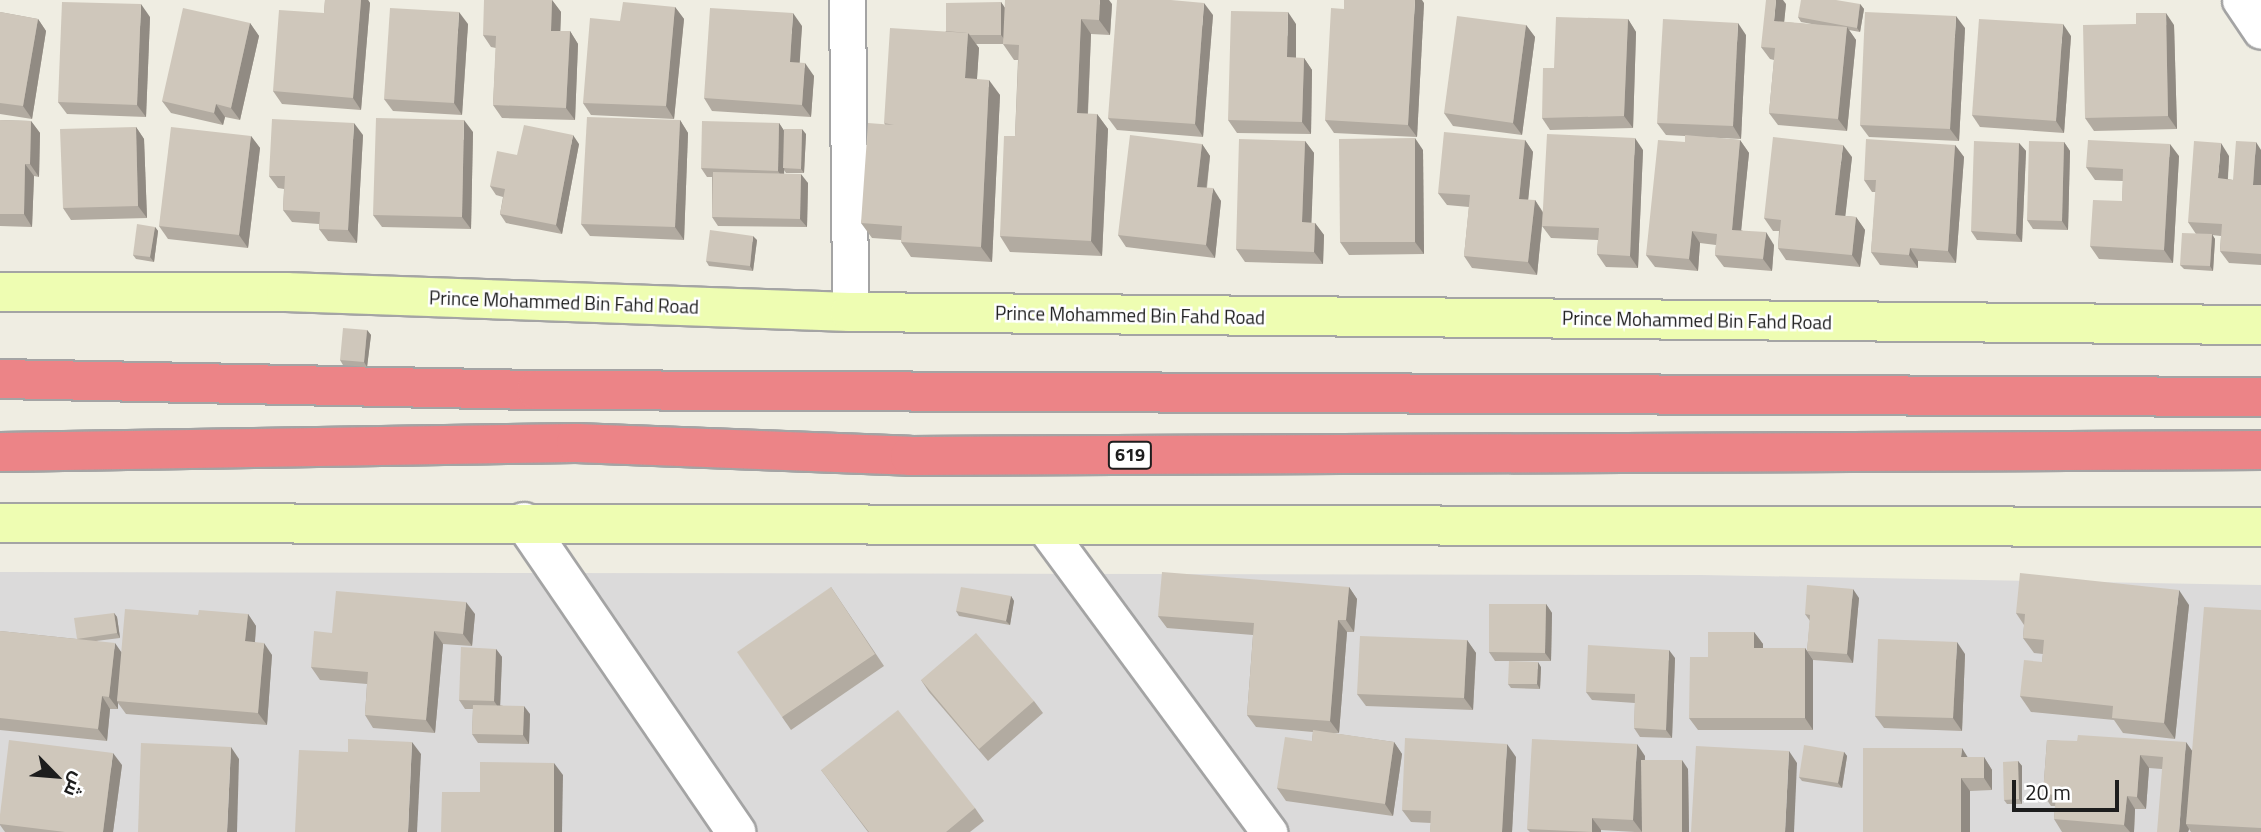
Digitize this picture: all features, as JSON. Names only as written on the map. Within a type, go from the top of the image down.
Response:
[{"type":"highway","points":[[0,379],[536,390],[2261,397]]},
{"type":"highway","name":"619","points":[[0,452],[576,443],[910,456],[2261,450]]},
{"type":"main road","name":"Prince Mohammed Bin Fahd Road","points":[[0,292],[286,292],[850,312],[2261,325]]},
{"type":"main road","points":[[0,523],[524,522],[1045,528],[2261,527]]},
{"type":"street","points":[[847,0],[850,312]]},
{"type":"street","points":[[2240,0],[2261,31]]},
{"type":"street","points":[[524,522],[736,832]]},
{"type":"street","points":[[1045,528],[1269,832]]},
{"type":"shaded area","points":[[0,572],[1702,575],[2261,585],[2261,832],[0,832]]},
{"type":"building","points":[[325,0],[361,0],[353,98],[273,91],[279,10],[324,13]]},
{"type":"building","points":[[484,0],[552,0],[551,31],[570,31],[566,108],[493,105],[496,36],[483,35]]},
{"type":"building","points":[[1005,0],[1100,0],[1099,20],[1081,19],[1077,113],[1097,114],[1091,241],[1000,236],[1004,136],[1015,136],[1019,45],[1003,44]]},
{"type":"building","points":[[1117,0],[1204,3],[1195,124],[1108,118]]},
{"type":"building","points":[[1344,0],[1415,0],[1408,125],[1325,120],[1331,8],[1344,9]]},
{"type":"building","points":[[1766,0],[1776,0],[1774,21],[1847,27],[1838,119],[1769,113],[1775,48],[1761,47]]},
{"type":"building","points":[[1801,0],[1836,0],[1860,4],[1857,28],[1798,17]]},
{"type":"building","points":[[62,2],[141,4],[137,105],[58,102]]},
{"type":"building","points":[[623,2],[675,7],[666,106],[583,103],[590,18],[620,21]]},
{"type":"building","points":[[1001,2],[1001,35],[970,35],[946,31],[946,3]]},
{"type":"building","points":[[183,8],[250,23],[231,108],[216,104],[214,113],[162,101]]},
{"type":"building","points":[[390,8],[459,12],[454,103],[384,99]]},
{"type":"building","points":[[710,8],[793,13],[790,62],[805,63],[802,105],[704,98]]},
{"type":"building","points":[[1231,11],[1288,12],[1287,57],[1304,58],[1302,122],[1228,120]]},
{"type":"building","points":[[0,12],[38,19],[23,106],[0,103]]},
{"type":"building","points":[[1865,12],[1956,16],[1950,129],[1860,125]]},
{"type":"building","points":[[2136,13],[2166,13],[2168,116],[2085,118],[2083,25],[2136,24]]},
{"type":"building","points":[[1457,16],[1526,25],[1513,123],[1444,113]]},
{"type":"building","points":[[1556,17],[1628,19],[1624,116],[1542,118],[1543,68],[1554,68]]},
{"type":"building","points":[[1663,19],[1738,23],[1733,126],[1657,123]]},
{"type":"building","points":[[1979,19],[2063,24],[2056,121],[1972,115]]},
{"type":"building","points":[[890,28],[968,33],[965,78],[989,80],[981,247],[901,242],[902,226],[861,223],[868,123],[894,125],[884,123]]},
{"type":"building","points":[[587,117],[680,120],[675,227],[581,224]]},
{"type":"building","points":[[376,118],[464,120],[462,217],[373,215]]},
{"type":"building","points":[[272,119],[354,123],[348,230],[319,229],[320,212],[283,210],[285,176],[269,176]]},
{"type":"building","points":[[0,120],[31,121],[30,164],[25,164],[24,214],[0,214]]},
{"type":"building","points":[[702,121],[779,123],[778,171],[701,168]]},
{"type":"building","points":[[524,125],[573,135],[556,225],[500,214],[505,189],[490,186],[497,151],[517,155]]},
{"type":"building","points":[[136,127],[138,206],[63,208],[60,129]]},
{"type":"building","points":[[171,127],[251,136],[239,235],[159,226]]},
{"type":"building","points":[[784,129],[802,129],[801,169],[783,168]]},
{"type":"building","points":[[1444,132],[1525,140],[1519,199],[1535,200],[1528,262],[1464,256],[1470,195],[1438,193]]},
{"type":"building","points":[[1547,134],[1635,138],[1630,256],[1597,254],[1599,228],[1542,226]]},
{"type":"building","points":[[1130,135],[1202,144],[1197,187],[1213,188],[1206,245],[1118,235]]},
{"type":"building","points":[[1685,135],[1740,140],[1732,230],[1766,232],[1763,259],[1715,255],[1717,234],[1692,231],[1689,259],[1646,255],[1658,140],[1685,142]]},
{"type":"building","points":[[1773,137],[1843,145],[1835,215],[1856,217],[1852,255],[1778,248],[1781,220],[1764,218]]},
{"type":"building","points":[[1415,138],[1415,242],[1340,242],[1339,139]]},
{"type":"building","points":[[1239,139],[1305,141],[1302,222],[1315,223],[1314,252],[1236,249]]},
{"type":"building","points":[[1866,139],[1955,145],[1948,251],[1910,248],[1909,255],[1871,252],[1876,180],[1864,180]]},
{"type":"building","points":[[2088,140],[2170,144],[2164,250],[2090,246],[2093,200],[2122,201],[2123,169],[2086,167]]},
{"type":"building","points":[[1974,141],[2019,143],[2016,234],[1971,231]]},
{"type":"building","points":[[2029,141],[2064,142],[2062,221],[2027,220]]},
{"type":"building","points":[[2194,141],[2221,143],[2218,178],[2233,180],[2236,141],[2256,142],[2253,185],[2261,185],[2261,254],[2220,251],[2222,224],[2188,222]]},
{"type":"building","points":[[713,172],[801,174],[800,219],[712,217]]},
{"type":"building","points":[[137,224],[155,227],[150,257],[133,255]]},
{"type":"building","points":[[710,230],[753,236],[750,266],[706,261]]},
{"type":"building","points":[[2182,233],[2212,234],[2210,266],[2180,265]]},
{"type":"building","points":[[343,328],[367,330],[364,362],[340,360]]},
{"type":"building","points":[[1162,572],[1349,587],[1346,620],[1338,620],[1330,721],[1247,715],[1254,623],[1158,616]]},
{"type":"building","points":[[2020,573],[2179,590],[2164,723],[2112,718],[2113,706],[2020,696],[2024,660],[2042,662],[2044,640],[2023,638],[2025,614],[2016,613]]},
{"type":"building","points":[[1807,585],[1853,589],[1847,654],[1807,651],[1810,615],[1805,614]]},
{"type":"building","points":[[831,587],[875,654],[782,717],[737,652]]},
{"type":"building","points":[[961,587],[1011,596],[1006,621],[956,611]]},
{"type":"building","points":[[336,591],[466,602],[463,634],[434,631],[426,720],[365,715],[368,672],[311,667],[314,631],[332,633]]},
{"type":"building","points":[[1489,604],[1546,604],[1545,653],[1489,652]]},
{"type":"building","points":[[2204,607],[2261,610],[2261,828],[2186,824]]},
{"type":"building","points":[[125,609],[198,615],[199,610],[248,614],[245,641],[264,643],[258,713],[117,701]]},
{"type":"building","points":[[114,613],[117,633],[77,639],[74,618]]},
{"type":"building","points":[[0,631],[115,643],[109,697],[102,696],[98,729],[0,718]]},
{"type":"building","points":[[1708,632],[1754,632],[1754,648],[1805,648],[1805,718],[1689,718],[1690,657],[1708,657]]},
{"type":"building","points":[[976,633],[1034,701],[979,749],[921,680]]},
{"type":"building","points":[[1360,636],[1467,640],[1464,698],[1357,694]]},
{"type":"building","points":[[1878,639],[1957,642],[1953,718],[1875,716]]},
{"type":"building","points":[[1588,645],[1669,650],[1666,730],[1634,728],[1635,694],[1586,692]]},
{"type":"building","points":[[461,647],[496,649],[494,701],[459,700]]},
{"type":"building","points":[[1509,661],[1538,662],[1537,684],[1508,684]]},
{"type":"building","points":[[473,705],[524,706],[523,735],[472,734]]},
{"type":"building","points":[[898,710],[975,808],[946,832],[869,832],[821,770]]},
{"type":"building","points":[[1313,730],[1394,742],[1385,804],[1277,788],[1285,737],[1312,741]]},
{"type":"building","points":[[2078,735],[2186,742],[2179,832],[2157,832],[2163,757],[2140,755],[2137,797],[2127,796],[2124,825],[2054,819],[2056,795],[2043,794],[2047,740],[2077,741]]},
{"type":"building","points":[[1405,738],[1507,744],[1502,832],[1430,832],[1431,811],[1402,810]]},
{"type":"building","points":[[348,739],[412,742],[408,832],[295,832],[299,750],[348,752]]},
{"type":"building","points":[[1532,739],[1637,744],[1633,820],[1592,818],[1592,832],[1527,829]]},
{"type":"building","points":[[9,740],[113,753],[103,832],[65,832],[0,824]]},
{"type":"building","points":[[141,743],[231,747],[227,832],[138,832]]},
{"type":"building","points":[[1804,745],[1844,752],[1838,783],[1799,777]]},
{"type":"building","points":[[1696,746],[1789,751],[1785,832],[1691,832]]},
{"type":"building","points":[[1863,748],[1962,748],[1961,757],[1984,757],[1984,778],[1961,778],[1961,832],[1863,832]]},
{"type":"building","points":[[1641,760],[1682,760],[1682,832],[1642,832]]},
{"type":"building","points":[[2018,761],[2019,799],[2004,800],[2003,762]]},
{"type":"building","points":[[480,762],[554,763],[554,832],[441,832],[442,792],[480,792]]}]
